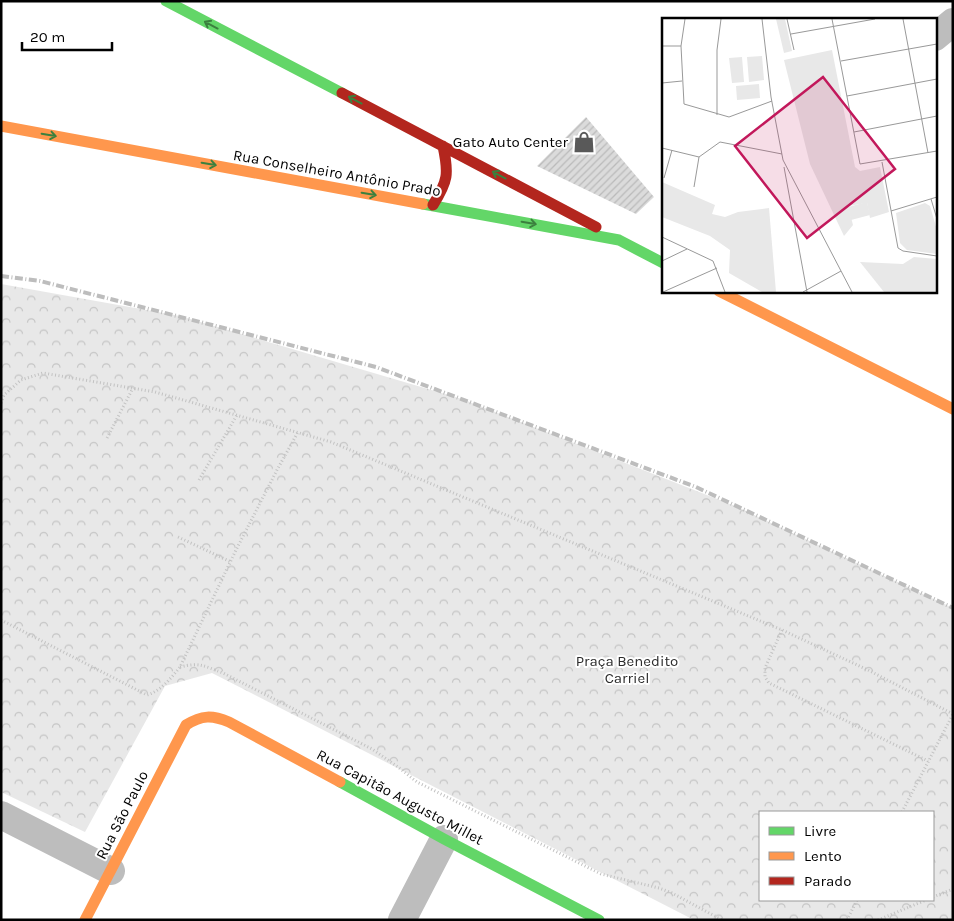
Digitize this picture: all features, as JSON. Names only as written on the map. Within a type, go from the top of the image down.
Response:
[{"type":"main road","points":[[166,1],[619,240]]},
{"type":"main road","name":"Rua Conselheiro Antônio Prado","points":[[1,126],[619,240],[662,262]]},
{"type":"main road","points":[[433,206],[445,187],[447,178],[448,169],[443,146]]},
{"type":"main road","points":[[721,292],[953,409]]},
{"type":"main road","name":"Rua Capitão Augusto Millet","points":[[186,724],[194,719],[206,716],[218,717],[244,729],[444,839],[599,920]]},
{"type":"main road","name":"Rua São Paulo","points":[[86,920],[186,724]]},
{"type":"street","points":[[936,36],[953,22]]},
{"type":"street","points":[[1,815],[111,871]]},
{"type":"street","points":[[402,920],[444,839]]},
{"type":"path","points":[[1,403],[4,395],[21,380],[42,373],[155,392],[298,432],[331,442],[782,630],[868,670],[953,714],[903,811]]},
{"type":"path","points":[[107,438],[133,388]]},
{"type":"path","points":[[199,480],[237,415]]},
{"type":"path","points":[[1,620],[147,695],[154,693],[180,667],[277,470],[298,432]]},
{"type":"path","points":[[178,537],[231,562]]},
{"type":"path","points":[[782,630],[764,668],[765,677],[769,683],[928,761]]},
{"type":"path","points":[[180,667],[198,664],[222,673],[372,750],[417,782],[601,874],[659,888],[722,920]]},
{"type":"path","points":[[934,897],[953,889]]},
{"type":"path","points":[[847,920],[856,901]]},
{"type":"path","points":[[878,920],[924,901]]},
{"type":"green space","name":"Praça Benedito Carriel","points":[[1,284],[180,316],[462,399],[735,506],[953,608],[953,920],[694,920],[212,673],[165,686],[85,832],[1,792]]},
{"type":"building","name":"Gato Auto Center","points":[[586,117],[654,197],[636,214],[537,166]]},
{"type":"railway","points":[[1,276],[40,281],[376,367],[696,487],[953,608]]},
{"type":"traffic: fast","points":[[166,1],[342,93]]},
{"type":"traffic: fast","points":[[423,204],[619,240],[662,262]]},
{"type":"traffic: fast","points":[[340,782],[599,920]]},
{"type":"traffic: slow","points":[[1,126],[423,204]]},
{"type":"traffic: slow","points":[[721,292],[953,409]]},
{"type":"traffic: slow","points":[[85,920],[186,725],[207,717],[229,722],[340,782]]},
{"type":"traffic: jam","points":[[342,93],[596,227]]},
{"type":"traffic: jam","points":[[433,205],[442,190],[446,177],[443,146]]},
{"type":"place","name":"Gato Auto Center","points":[[584,142]]}]
